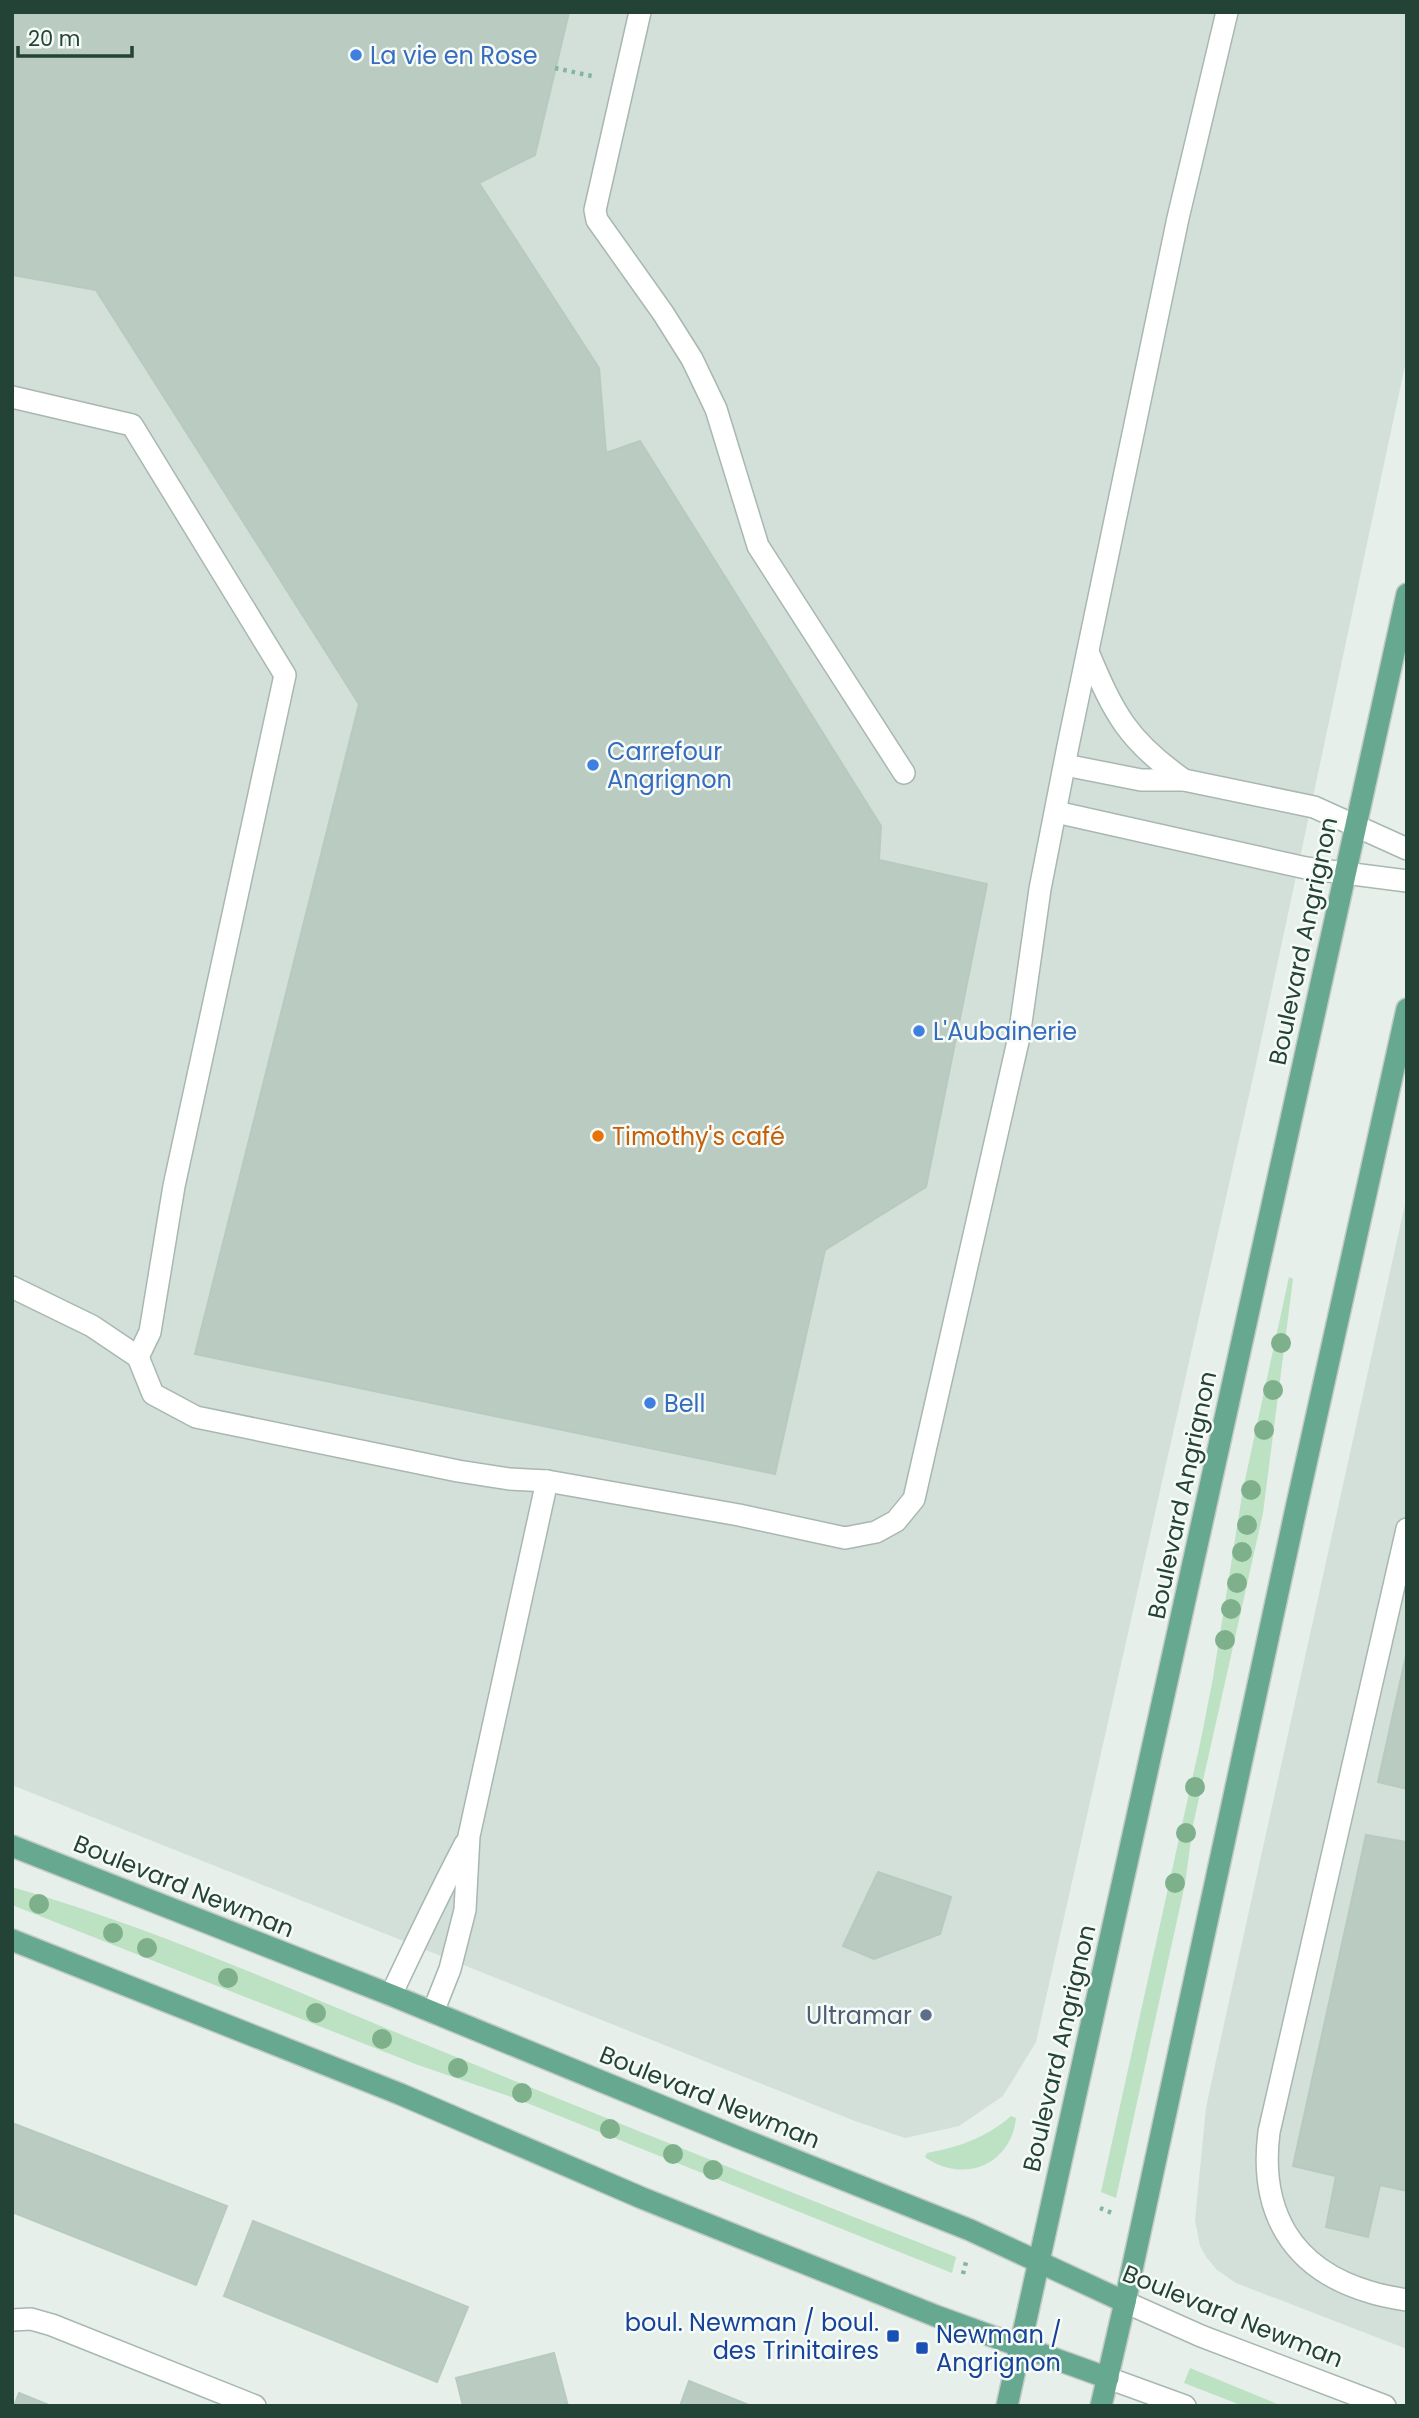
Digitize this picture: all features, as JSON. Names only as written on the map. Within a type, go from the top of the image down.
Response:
[{"type":"main road","name":"Boulevard Angrignon","points":[[1007,2406],[1407,594]]},
{"type":"main road","points":[[1101,2406],[1407,1009]]},
{"type":"main road","name":"Boulevard Newman","points":[[12,1846],[391,1995],[970,2230],[1125,2302]]},
{"type":"main road","points":[[12,1940],[387,2089],[653,2203],[936,2316],[1108,2378]]},
{"type":"street","points":[[640,12],[595,210],[597,220],[692,359],[716,409],[758,546],[904,773]]},
{"type":"street","points":[[12,1287],[92,1326],[138,1357],[153,1394],[195,1416],[458,1471],[509,1479],[547,1481],[845,1538],[876,1532],[896,1521],[914,1499],[1019,1037],[1040,889],[1065,765],[1178,218],[1227,12]]},
{"type":"street","points":[[12,397],[132,425],[285,675],[174,1186],[150,1332],[138,1357]]},
{"type":"street","points":[[1088,652],[1114,711],[1125,726],[1156,760],[1184,780]]},
{"type":"street","points":[[1065,765],[1140,780],[1184,780],[1314,807],[1407,849]]},
{"type":"street","points":[[1056,812],[1306,868],[1407,881]]},
{"type":"street","points":[[433,2012],[450,1969],[465,1910],[469,1836],[547,1481]]},
{"type":"street","points":[[1407,1529],[1272,2118],[1266,2155],[1272,2205],[1278,2221],[1297,2249],[1334,2277],[1369,2292],[1407,2300]]},
{"type":"street","points":[[391,1995],[469,1836]]},
{"type":"street","name":"Boulevard Newman","points":[[1125,2302],[1201,2336],[1385,2406]]},
{"type":"street","points":[[12,2320],[31,2319],[52,2325],[255,2406]]},
{"type":"street","points":[[1108,2378],[1185,2406]]},
{"type":"path","points":[[555,68],[596,77]]},
{"type":"path","points":[[1100,2208],[1112,2213]]},
{"type":"path","points":[[963,2274],[966,2262]]},
{"type":"shaded area","name":"Carrefour Angrignon","points":[[12,12],[1407,12],[1407,356],[1256,1064],[1036,2042],[1003,2096],[959,2126],[905,2138],[855,2121],[12,1785]]},
{"type":"shaded area","points":[[1407,1195],[1407,2349],[1236,2283],[1217,2270],[1207,2258],[1200,2246],[1195,2220],[1206,2108]]},
{"type":"green space","points":[[1289,1277],[1293,1279],[1263,1513],[1193,1825],[1185,1884],[1116,2198],[1101,2192],[1201,1739],[1243,1489]]},
{"type":"green space","points":[[12,1887],[114,1920],[214,1957],[616,2122],[956,2257],[952,2273],[517,2099],[418,2065],[12,1905]]},
{"type":"green space","points":[[1011,2116],[1016,2118],[1005,2148],[995,2159],[982,2166],[954,2169],[925,2157],[927,2153],[982,2136]]},
{"type":"green space","points":[[1190,2368],[1282,2406],[1243,2406],[1184,2383]]},
{"type":"building","name":"Carrefour Angrignon","points":[[12,12],[569,12],[535,155],[479,183],[599,368],[606,453],[640,441],[881,826],[879,860],[987,884],[926,1187],[825,1250],[775,1474],[195,1354],[359,704],[96,290],[12,275]]},
{"type":"building","points":[[1407,1651],[1407,1789],[1378,1782]]},
{"type":"building","points":[[1366,1835],[1407,1842],[1407,2191],[1380,2185],[1368,2237],[1326,2227],[1336,2176],[1293,2166]]},
{"type":"building","points":[[878,1872],[951,1897],[940,1934],[874,1959],[843,1946]]},
{"type":"building","points":[[12,2123],[227,2206],[196,2285],[12,2212]]},
{"type":"building","points":[[253,2221],[468,2307],[437,2382],[224,2296]]},
{"type":"building","points":[[554,2353],[568,2406],[463,2406],[456,2378]]},
{"type":"building","points":[[689,2381],[751,2406],[680,2406]]},
{"type":"building","points":[[19,2393],[51,2406],[14,2406]]},
{"type":"place","name":"La vie en Rose","points":[[356,55]]},
{"type":"place","name":"Carrefour Angrignon","points":[[593,765]]},
{"type":"place","name":"L'Aubainerie","points":[[919,1031]]},
{"type":"place","name":"Timothy's café","points":[[598,1136]]},
{"type":"place","name":"Bell","points":[[650,1403]]},
{"type":"place","name":"Ultramar","points":[[926,2015]]},
{"type":"place","name":"boul. Newman / boul. des Trinitaires","points":[[893,2336]]},
{"type":"place","name":"Newman / Angrignon","points":[[922,2348]]}]
